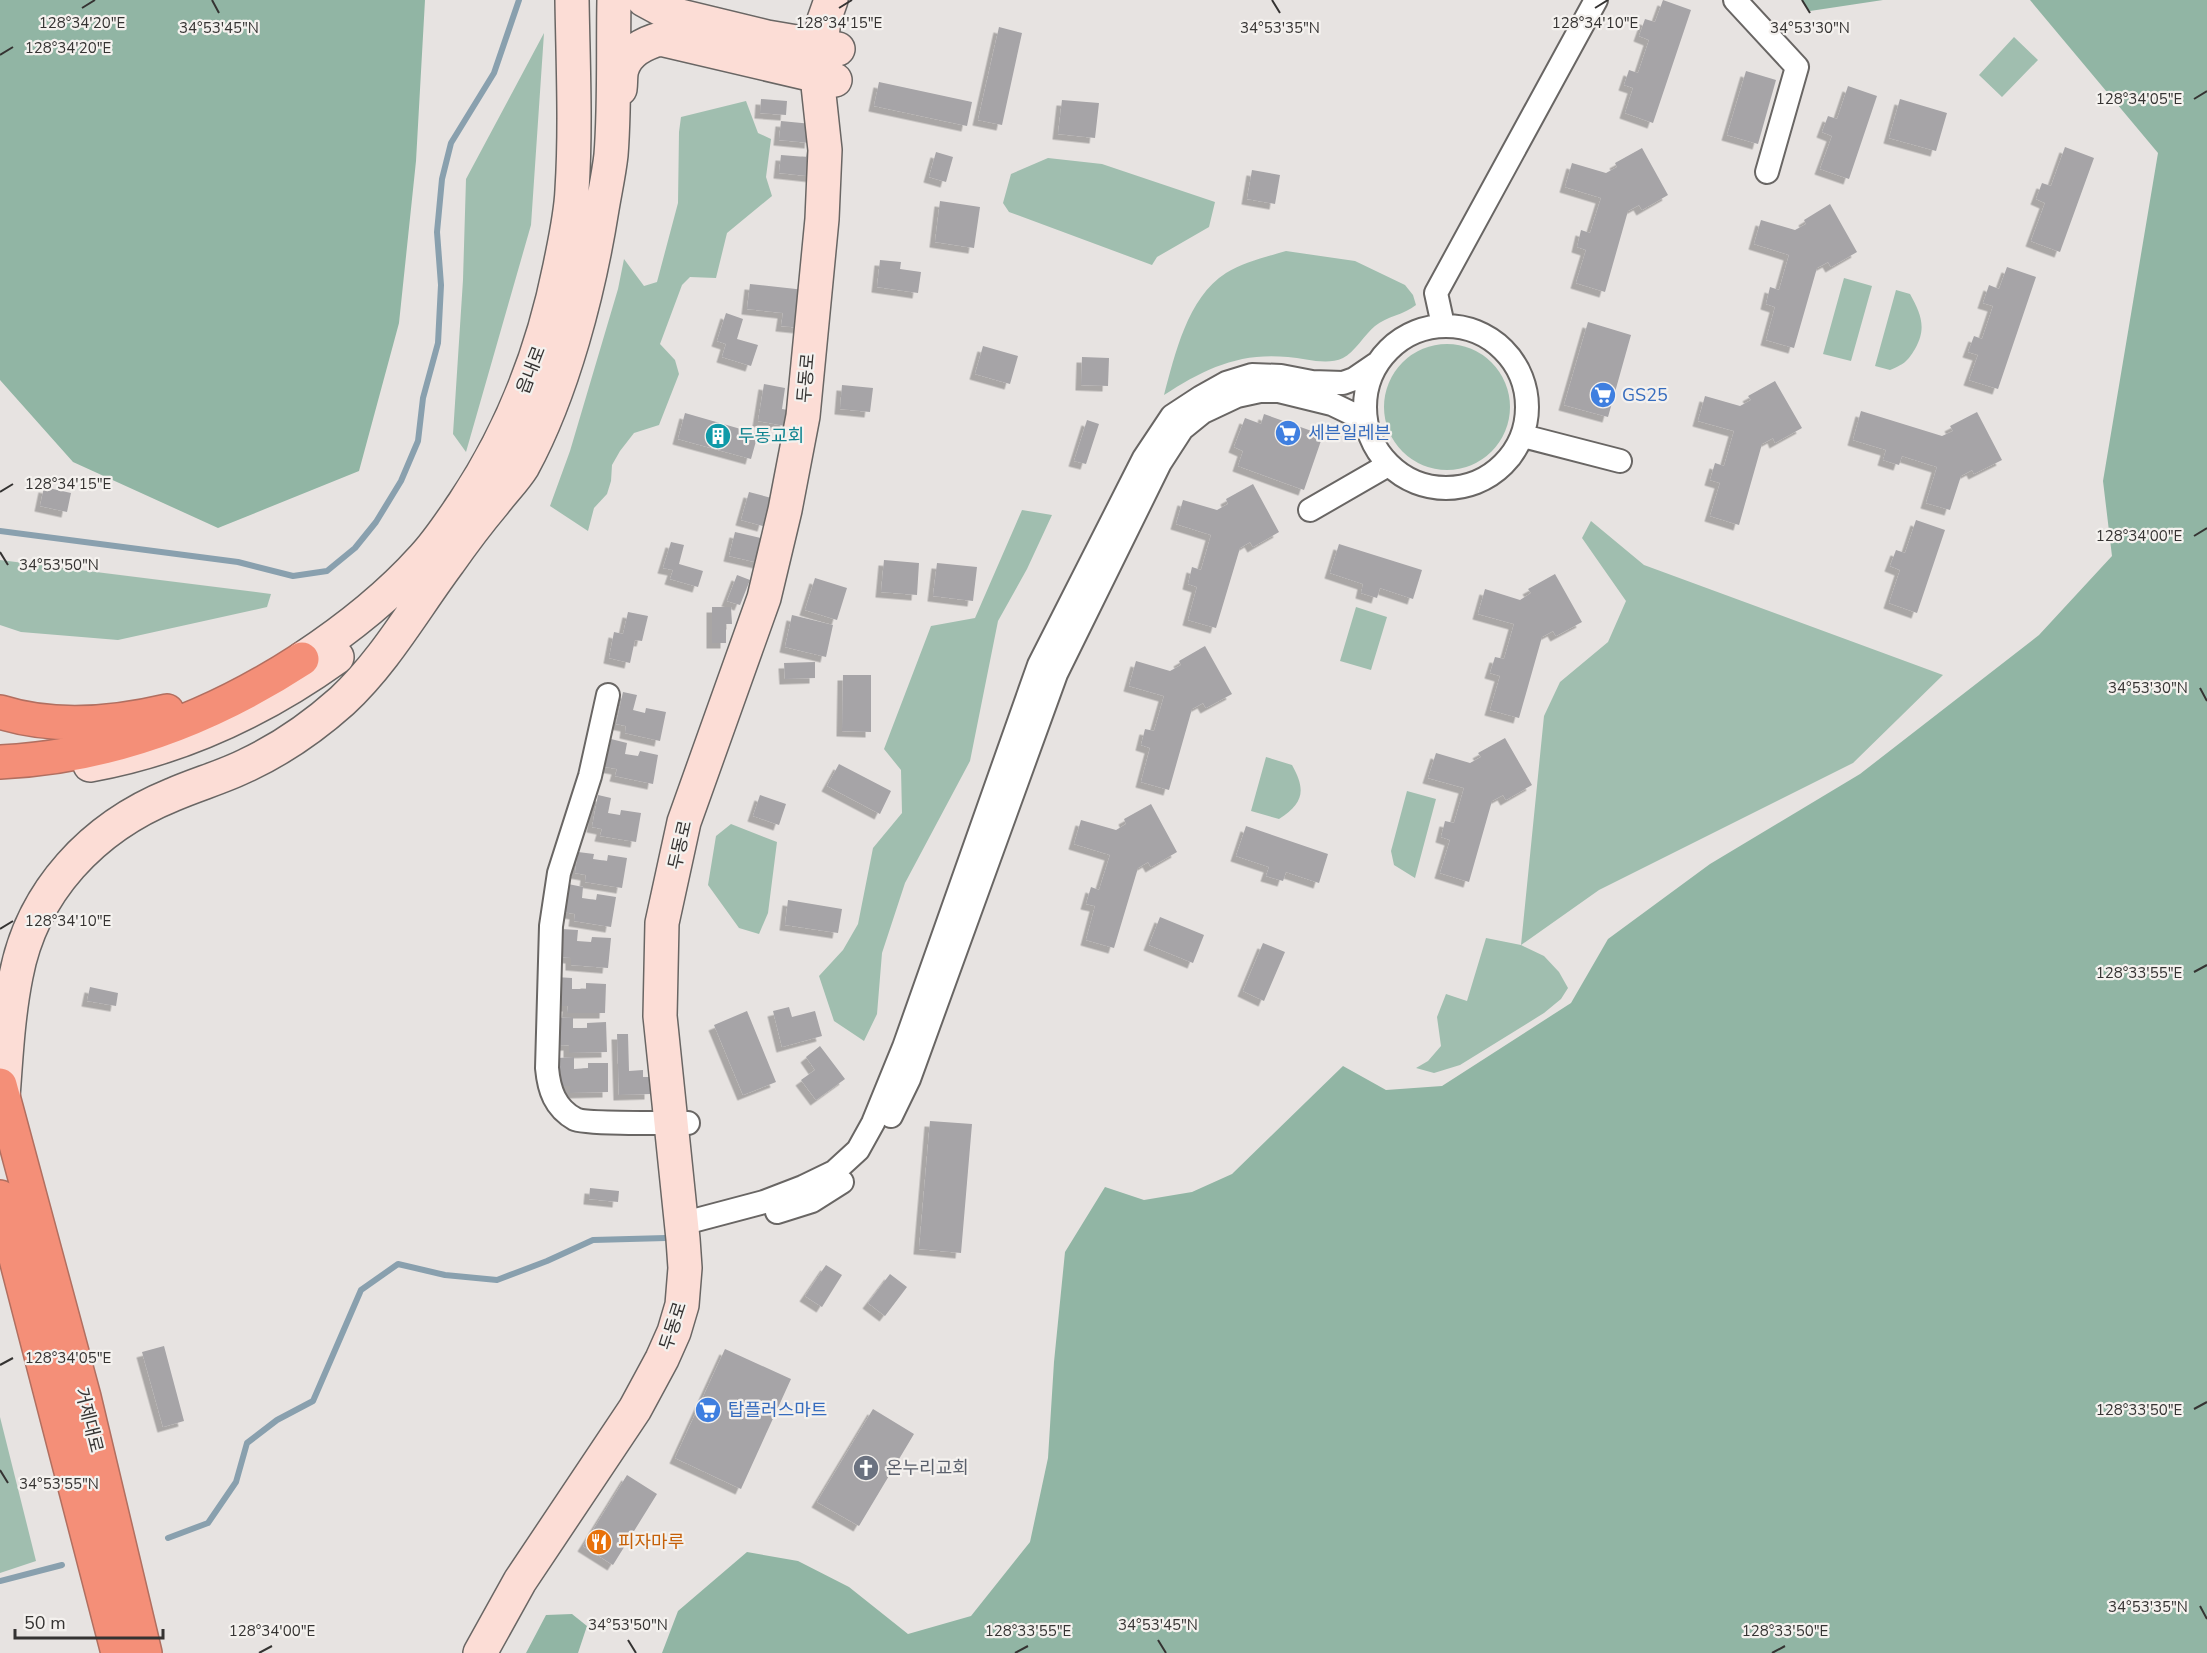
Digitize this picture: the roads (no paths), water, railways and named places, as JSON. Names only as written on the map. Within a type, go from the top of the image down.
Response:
[{"type":"highway","points":[[0,712],[34,720],[87,723],[152,715],[209,701],[234,692],[302,659]]},
{"type":"highway","points":[[0,762],[65,756],[148,736],[215,710],[259,687],[302,659]]},
{"type":"highway","name":"거제대로","points":[[2,1091],[84,1397],[145,1653]]},
{"type":"highway","name":"거제대로","points":[[0,1197],[118,1653]]},
{"type":"highway","points":[[0,1237],[20,1275]]},
{"type":"street","name":"읍내로","points":[[302,659],[361,617],[424,558],[447,528],[500,445],[524,392],[542,342],[555,290],[565,243],[572,192],[574,114],[572,0]]},
{"type":"street","name":"읍내로","points":[[448,563],[520,470],[542,429],[581,309],[596,244],[611,156],[614,0]]},
{"type":"street","points":[[644,0],[668,13],[822,48]]},
{"type":"street","points":[[1443,325],[1436,293],[1596,0]]},
{"type":"street","points":[[1735,0],[1797,67],[1767,172]]},
{"type":"street","points":[[611,156],[616,140],[622,68],[628,58],[647,42],[660,39],[822,48]]},
{"type":"street","name":"두동로","points":[[500,1653],[537,1586],[656,1407],[677,1371],[696,1328],[704,1263],[691,1229],[679,1123],[680,927],[698,829],[773,611],[798,500],[812,416],[833,203],[822,48]]},
{"type":"street","points":[[691,1229],[804,1187],[834,1172],[858,1150],[873,1123],[899,1060],[1039,665],[1144,458],[1172,416],[1226,383],[1252,375],[1343,383],[1354,379],[1376,364],[1394,343],[1417,330],[1443,325],[1470,328],[1494,340],[1512,359],[1524,383],[1528,409],[1522,436],[1509,459],[1489,477],[1464,487],[1436,488],[1410,481],[1388,465],[1375,448],[1367,428],[1365,395],[1376,364]]},
{"type":"street","points":[[691,1229],[812,1201],[849,1178],[879,1144],[912,1070],[1056,674],[1160,463],[1182,429],[1203,412],[1237,396],[1260,391],[1279,391],[1332,404],[1358,416],[1367,428]]},
{"type":"street","points":[[1522,436],[1620,461]]},
{"type":"street","points":[[1310,510],[1388,465]]},
{"type":"street","points":[[0,776],[56,771],[121,759],[151,752],[213,728],[267,701],[322,668],[396,612],[448,563]]},
{"type":"street","points":[[2,1091],[11,1005],[21,952],[28,930],[66,869],[83,851],[130,816],[155,802],[248,765],[295,738],[343,700],[390,646],[448,563]]},
{"type":"street","points":[[608,695],[590,776],[559,873],[554,905],[551,926],[548,1084],[556,1104],[577,1121],[679,1123]]},
{"type":"street","name":"두동로","points":[[480,1653],[520,1581],[635,1409],[662,1359],[674,1332],[682,1305],[691,1229]]},
{"type":"waterway","points":[[0,531],[238,562],[293,576],[327,571],[355,548],[376,522],[401,481],[418,441],[423,398],[438,343],[441,285],[437,232],[442,179],[451,143],[494,73],[519,0]]},
{"type":"waterway","points":[[168,1538],[208,1523],[236,1482],[247,1443],[277,1420],[313,1401],[361,1290],[398,1264],[445,1275],[497,1280],[593,1240],[666,1238]]},
{"type":"waterway","points":[[0,1581],[62,1565]]},
{"type":"place","name":"GS25","points":[[1603,395]]},
{"type":"place","name":"세븐일레븐","points":[[1288,433]]},
{"type":"place","name":"두동교회","points":[[718,436]]},
{"type":"place","name":"탑플러스마트","points":[[708,1410]]},
{"type":"place","name":"온누리교회","points":[[866,1468]]},
{"type":"place","name":"피자마루","points":[[599,1542]]}]
